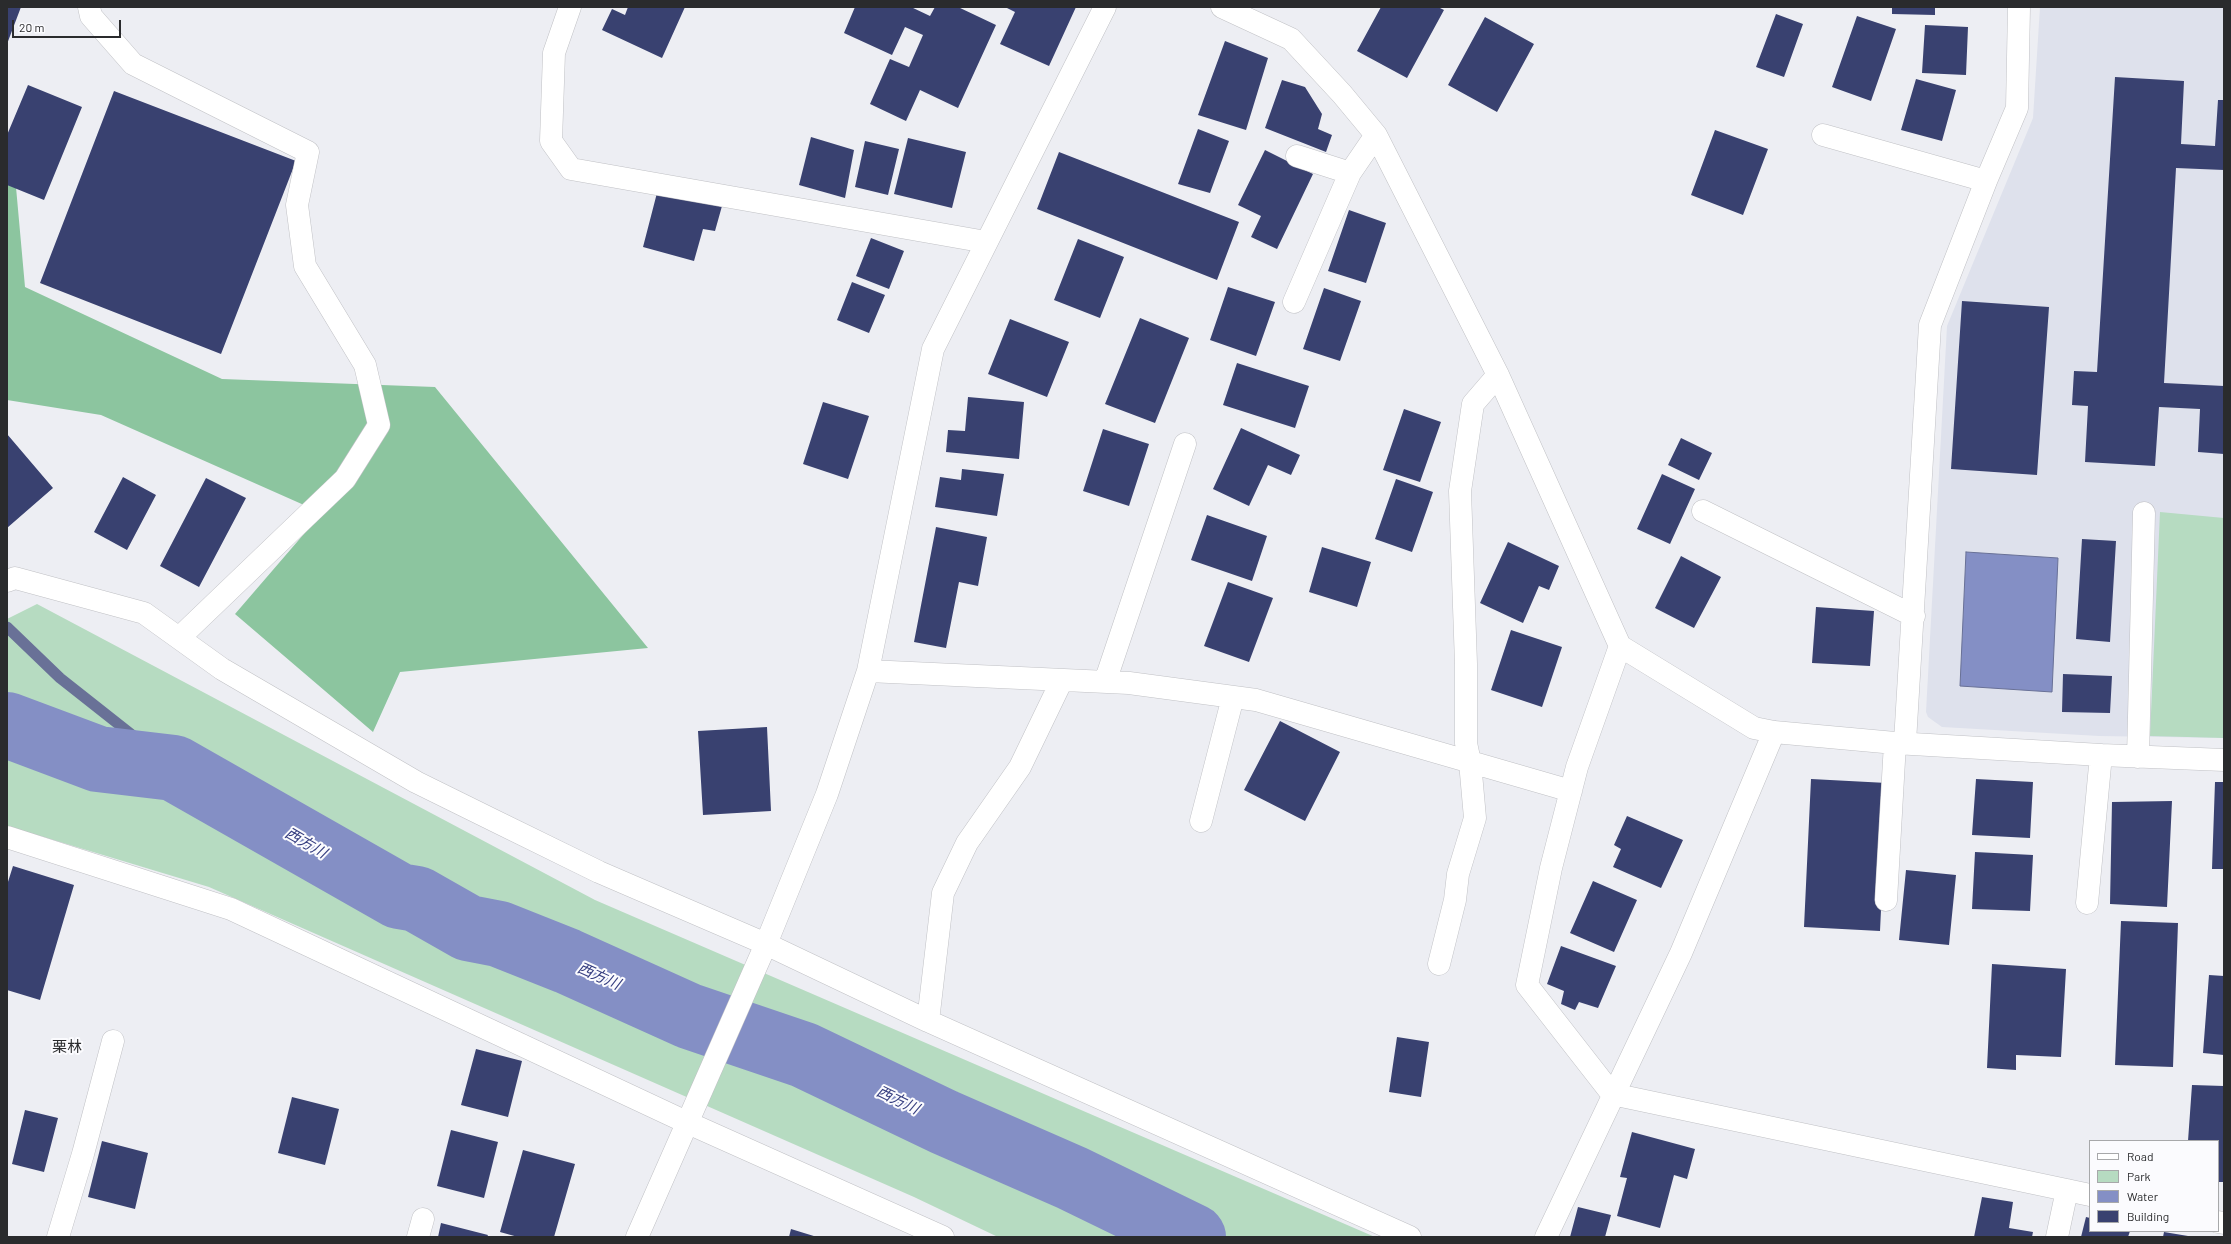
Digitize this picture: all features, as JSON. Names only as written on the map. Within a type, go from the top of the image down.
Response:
[{"type":"street","points":[[88,7],[92,16],[133,64],[308,152],[297,205],[305,266],[365,365],[378,426],[345,479],[179,638]]},
{"type":"street","points":[[570,7],[554,53],[551,141],[571,169],[986,242]]},
{"type":"street","points":[[637,1237],[765,946],[827,794],[868,671],[933,350],[1105,7]]},
{"type":"street","points":[[1222,7],[1291,39],[1342,94],[1376,135],[1498,375],[1620,646],[1754,728],[1774,732],[2101,755],[2224,760]]},
{"type":"street","points":[[1886,900],[1900,742],[1914,616],[1930,325],[1986,181],[2017,108],[2019,7]]},
{"type":"street","points":[[1294,302],[1350,173],[1376,135]]},
{"type":"street","points":[[1823,135],[1986,181]]},
{"type":"street","points":[[1297,156],[1350,173]]},
{"type":"street","points":[[1439,964],[1455,900],[1458,874],[1475,818],[1470,762],[1466,743],[1466,664],[1460,491],[1473,404],[1498,375]]},
{"type":"street","points":[[1105,682],[1185,444]]},
{"type":"street","points":[[1704,510],[1914,616]]},
{"type":"street","points":[[2138,757],[2144,513]]},
{"type":"street","points":[[11,580],[144,612],[222,669],[416,782],[599,872],[1410,1237]]},
{"type":"street","points":[[1620,646],[1577,767],[1550,868],[1527,984],[1612,1094],[2089,1195]]},
{"type":"street","points":[[868,671],[1129,683],[1256,700],[1571,792]]},
{"type":"street","points":[[928,1021],[943,893],[967,843],[1020,767],[1062,680]]},
{"type":"street","points":[[1201,821],[1233,697]]},
{"type":"street","points":[[1546,1237],[1612,1094],[1681,953],[1774,732]]},
{"type":"street","points":[[2087,903],[2101,755]]},
{"type":"street","points":[[7,837],[231,909],[689,1116],[943,1237]]},
{"type":"street","points":[[58,1237],[83,1154],[113,1041]]},
{"type":"street","points":[[2057,1237],[2067,1190]]},
{"type":"shaded area","points":[[2040,7],[2224,7],[2224,738],[2099,736],[1942,727],[1928,717],[1926,712],[1947,326],[2033,118]]},
{"type":"green space","points":[[7,157],[14,165],[25,287],[222,379],[435,387],[648,648],[400,672],[373,732],[235,614],[322,513],[101,415],[7,400]]},
{"type":"green space","points":[[2160,512],[2224,518],[2224,738],[2150,736]]},
{"type":"green space","points":[[37,604],[595,900],[1375,1237],[998,1237],[914,1197],[209,887],[7,826],[7,619]]},
{"type":"water","points":[[1966,552],[2058,558],[2052,692],[1960,686]]},
{"type":"building","points":[[7,7],[21,7],[7,44]]},
{"type":"building","points":[[628,7],[685,7],[662,58],[602,30],[612,9],[625,15]]},
{"type":"building","points":[[855,7],[911,7],[930,16],[935,7],[958,7],[996,25],[958,108],[920,90],[906,121],[870,104],[890,59],[909,67],[923,35],[905,27],[892,55],[844,33]]},
{"type":"building","points":[[1005,7],[1076,7],[1049,66],[1000,44],[1015,12]]},
{"type":"building","points":[[1381,7],[1438,7],[1444,10],[1407,78],[1357,51]]},
{"type":"building","points":[[1892,7],[1935,7],[1935,15],[1892,14]]},
{"type":"building","points":[[1776,14],[1803,24],[1784,77],[1756,67]]},
{"type":"building","points":[[1857,16],[1896,29],[1871,101],[1832,87]]},
{"type":"building","points":[[1485,17],[1534,44],[1497,112],[1448,85]]},
{"type":"building","points":[[1925,25],[1968,27],[1966,75],[1922,73]]},
{"type":"building","points":[[1225,41],[1268,58],[1246,130],[1198,115]]},
{"type":"building","points":[[2115,77],[2184,81],[2181,144],[2215,146],[2218,100],[2224,100],[2224,170],[2176,168],[2164,383],[2224,386],[2224,454],[2198,452],[2200,409],[2159,407],[2155,466],[2085,462],[2088,406],[2072,405],[2074,371],[2097,372]]},
{"type":"building","points":[[1916,79],[1956,90],[1942,141],[1901,130]]},
{"type":"building","points":[[1282,80],[1305,87],[1322,114],[1318,129],[1332,135],[1326,152],[1265,128]]},
{"type":"building","points":[[28,85],[82,107],[44,200],[7,185],[7,135]]},
{"type":"building","points":[[114,91],[296,161],[221,354],[40,283]]},
{"type":"building","points":[[1198,129],[1229,141],[1210,193],[1178,184]]},
{"type":"building","points":[[1715,130],[1768,149],[1743,215],[1691,195]]},
{"type":"building","points":[[811,137],[854,150],[845,198],[799,185]]},
{"type":"building","points":[[908,138],[966,152],[952,208],[894,194]]},
{"type":"building","points":[[865,141],[899,149],[888,195],[855,187]]},
{"type":"building","points":[[1265,150],[1313,174],[1277,249],[1251,237],[1261,216],[1238,205]]},
{"type":"building","points":[[1059,152],[1239,222],[1217,280],[1037,209]]},
{"type":"building","points":[[658,189],[722,206],[715,231],[703,229],[694,261],[643,247]]},
{"type":"building","points":[[1349,210],[1386,223],[1366,283],[1328,271]]},
{"type":"building","points":[[871,238],[904,251],[889,289],[856,276]]},
{"type":"building","points":[[1078,239],[1124,257],[1100,318],[1054,300]]},
{"type":"building","points":[[852,282],[885,295],[869,333],[837,320]]},
{"type":"building","points":[[1228,287],[1275,302],[1256,356],[1210,340]]},
{"type":"building","points":[[1324,288],[1361,301],[1340,361],[1303,349]]},
{"type":"building","points":[[1962,301],[2049,307],[2037,475],[1951,469]]},
{"type":"building","points":[[1140,318],[1189,338],[1155,423],[1105,404]]},
{"type":"building","points":[[1010,319],[1069,342],[1047,397],[988,374]]},
{"type":"building","points":[[1237,363],[1309,386],[1295,428],[1223,405]]},
{"type":"building","points":[[968,397],[1024,402],[1019,459],[946,452],[948,430],[965,431]]},
{"type":"building","points":[[823,402],[869,416],[848,479],[803,464]]},
{"type":"building","points":[[1404,409],[1441,422],[1420,482],[1383,470]]},
{"type":"building","points":[[1241,428],[1300,455],[1291,475],[1268,465],[1249,506],[1213,489]]},
{"type":"building","points":[[1103,429],[1149,444],[1129,506],[1083,491]]},
{"type":"building","points":[[7,434],[53,488],[7,528]]},
{"type":"building","points":[[1681,438],[1712,453],[1699,480],[1668,465]]},
{"type":"building","points":[[962,469],[1004,474],[997,516],[935,507],[940,477],[961,480]]},
{"type":"building","points":[[1662,474],[1695,489],[1670,544],[1637,529]]},
{"type":"building","points":[[123,477],[156,495],[127,550],[94,532]]},
{"type":"building","points":[[206,478],[246,498],[199,587],[160,566]]},
{"type":"building","points":[[1396,479],[1433,492],[1412,552],[1375,539]]},
{"type":"building","points":[[1207,515],[1267,536],[1252,581],[1191,560]]},
{"type":"building","points":[[936,527],[987,537],[978,586],[959,582],[946,648],[914,642]]},
{"type":"building","points":[[2082,539],[2116,541],[2110,642],[2076,639]]},
{"type":"building","points":[[1508,542],[1559,566],[1549,590],[1539,586],[1523,623],[1480,603]]},
{"type":"building","points":[[1322,547],[1371,562],[1357,607],[1309,592]]},
{"type":"building","points":[[1681,556],[1721,577],[1694,628],[1655,608]]},
{"type":"building","points":[[1228,582],[1273,598],[1249,662],[1204,646]]},
{"type":"building","points":[[1816,607],[1874,611],[1870,666],[1812,663]]},
{"type":"building","points":[[1511,630],[1562,647],[1542,707],[1491,690]]},
{"type":"building","points":[[2063,674],[2112,676],[2110,713],[2062,712]]},
{"type":"building","points":[[1280,721],[1340,752],[1305,821],[1244,790]]},
{"type":"building","points":[[767,727],[771,811],[703,815],[698,731]]},
{"type":"building","points":[[1811,779],[1887,783],[1880,931],[1804,927]]},
{"type":"building","points":[[1976,779],[2033,782],[2030,838],[1972,835]]},
{"type":"building","points":[[2215,782],[2224,782],[2224,869],[2212,869]]},
{"type":"building","points":[[2172,801],[2167,907],[2110,904],[2112,802]]},
{"type":"building","points":[[1627,816],[1683,840],[1661,888],[1613,867],[1621,849],[1614,845]]},
{"type":"building","points":[[1975,852],[2033,855],[2030,911],[1972,909]]},
{"type":"building","points":[[13,866],[74,885],[40,1000],[7,990],[7,885]]},
{"type":"building","points":[[1906,870],[1956,875],[1949,945],[1899,940]]},
{"type":"building","points":[[1593,881],[1637,900],[1614,952],[1570,933]]},
{"type":"building","points":[[2121,921],[2178,923],[2173,1067],[2115,1065]]},
{"type":"building","points":[[1561,946],[1616,966],[1598,1008],[1579,1002],[1575,1010],[1561,1004],[1564,991],[1547,984]]},
{"type":"building","points":[[1992,964],[2066,969],[2061,1057],[2016,1055],[2016,1070],[1987,1068]]},
{"type":"building","points":[[2209,975],[2224,976],[2224,1055],[2203,1053]]},
{"type":"building","points":[[1397,1037],[1429,1042],[1421,1097],[1389,1092]]},
{"type":"building","points":[[476,1049],[522,1061],[508,1117],[461,1105]]},
{"type":"building","points":[[2192,1085],[2224,1086],[2224,1182],[2219,1182],[2219,1140],[2188,1140]]},
{"type":"building","points":[[292,1097],[339,1109],[325,1165],[278,1153]]},
{"type":"building","points":[[25,1110],[58,1118],[44,1172],[12,1164]]},
{"type":"building","points":[[451,1130],[498,1142],[484,1198],[437,1186]]},
{"type":"building","points":[[1632,1132],[1695,1149],[1687,1179],[1674,1175],[1660,1228],[1617,1216],[1627,1178],[1620,1177]]},
{"type":"building","points":[[102,1141],[148,1153],[135,1209],[88,1197]]},
{"type":"building","points":[[523,1150],[575,1164],[554,1237],[518,1237],[500,1232]]},
{"type":"building","points":[[1982,1197],[2013,1202],[2009,1228],[2033,1232],[2032,1237],[1974,1237]]},
{"type":"building","points":[[1578,1207],[1611,1215],[1605,1237],[1570,1237]]},
{"type":"building","points":[[2086,1217],[2089,1218],[2089,1232],[2130,1232],[2128,1237],[2081,1237]]},
{"type":"building","points":[[441,1223],[488,1235],[487,1237],[438,1237]]},
{"type":"building","points":[[791,1229],[817,1237],[789,1237]]},
{"type":"building","points":[[2164,1232],[2188,1236],[2188,1237],[2163,1237]]},
{"type":"waterway","points":[[7,627],[60,678],[174,768]]},
{"type":"waterway","name":"西方川","points":[[7,725],[98,759],[174,768],[399,896],[417,899],[468,928],[499,934],[567,961],[689,1016],[804,1055],[944,1122],[1072,1178],[1193,1237]]},
{"type":"district","name":"栗林","points":[[67,1047]]}]
